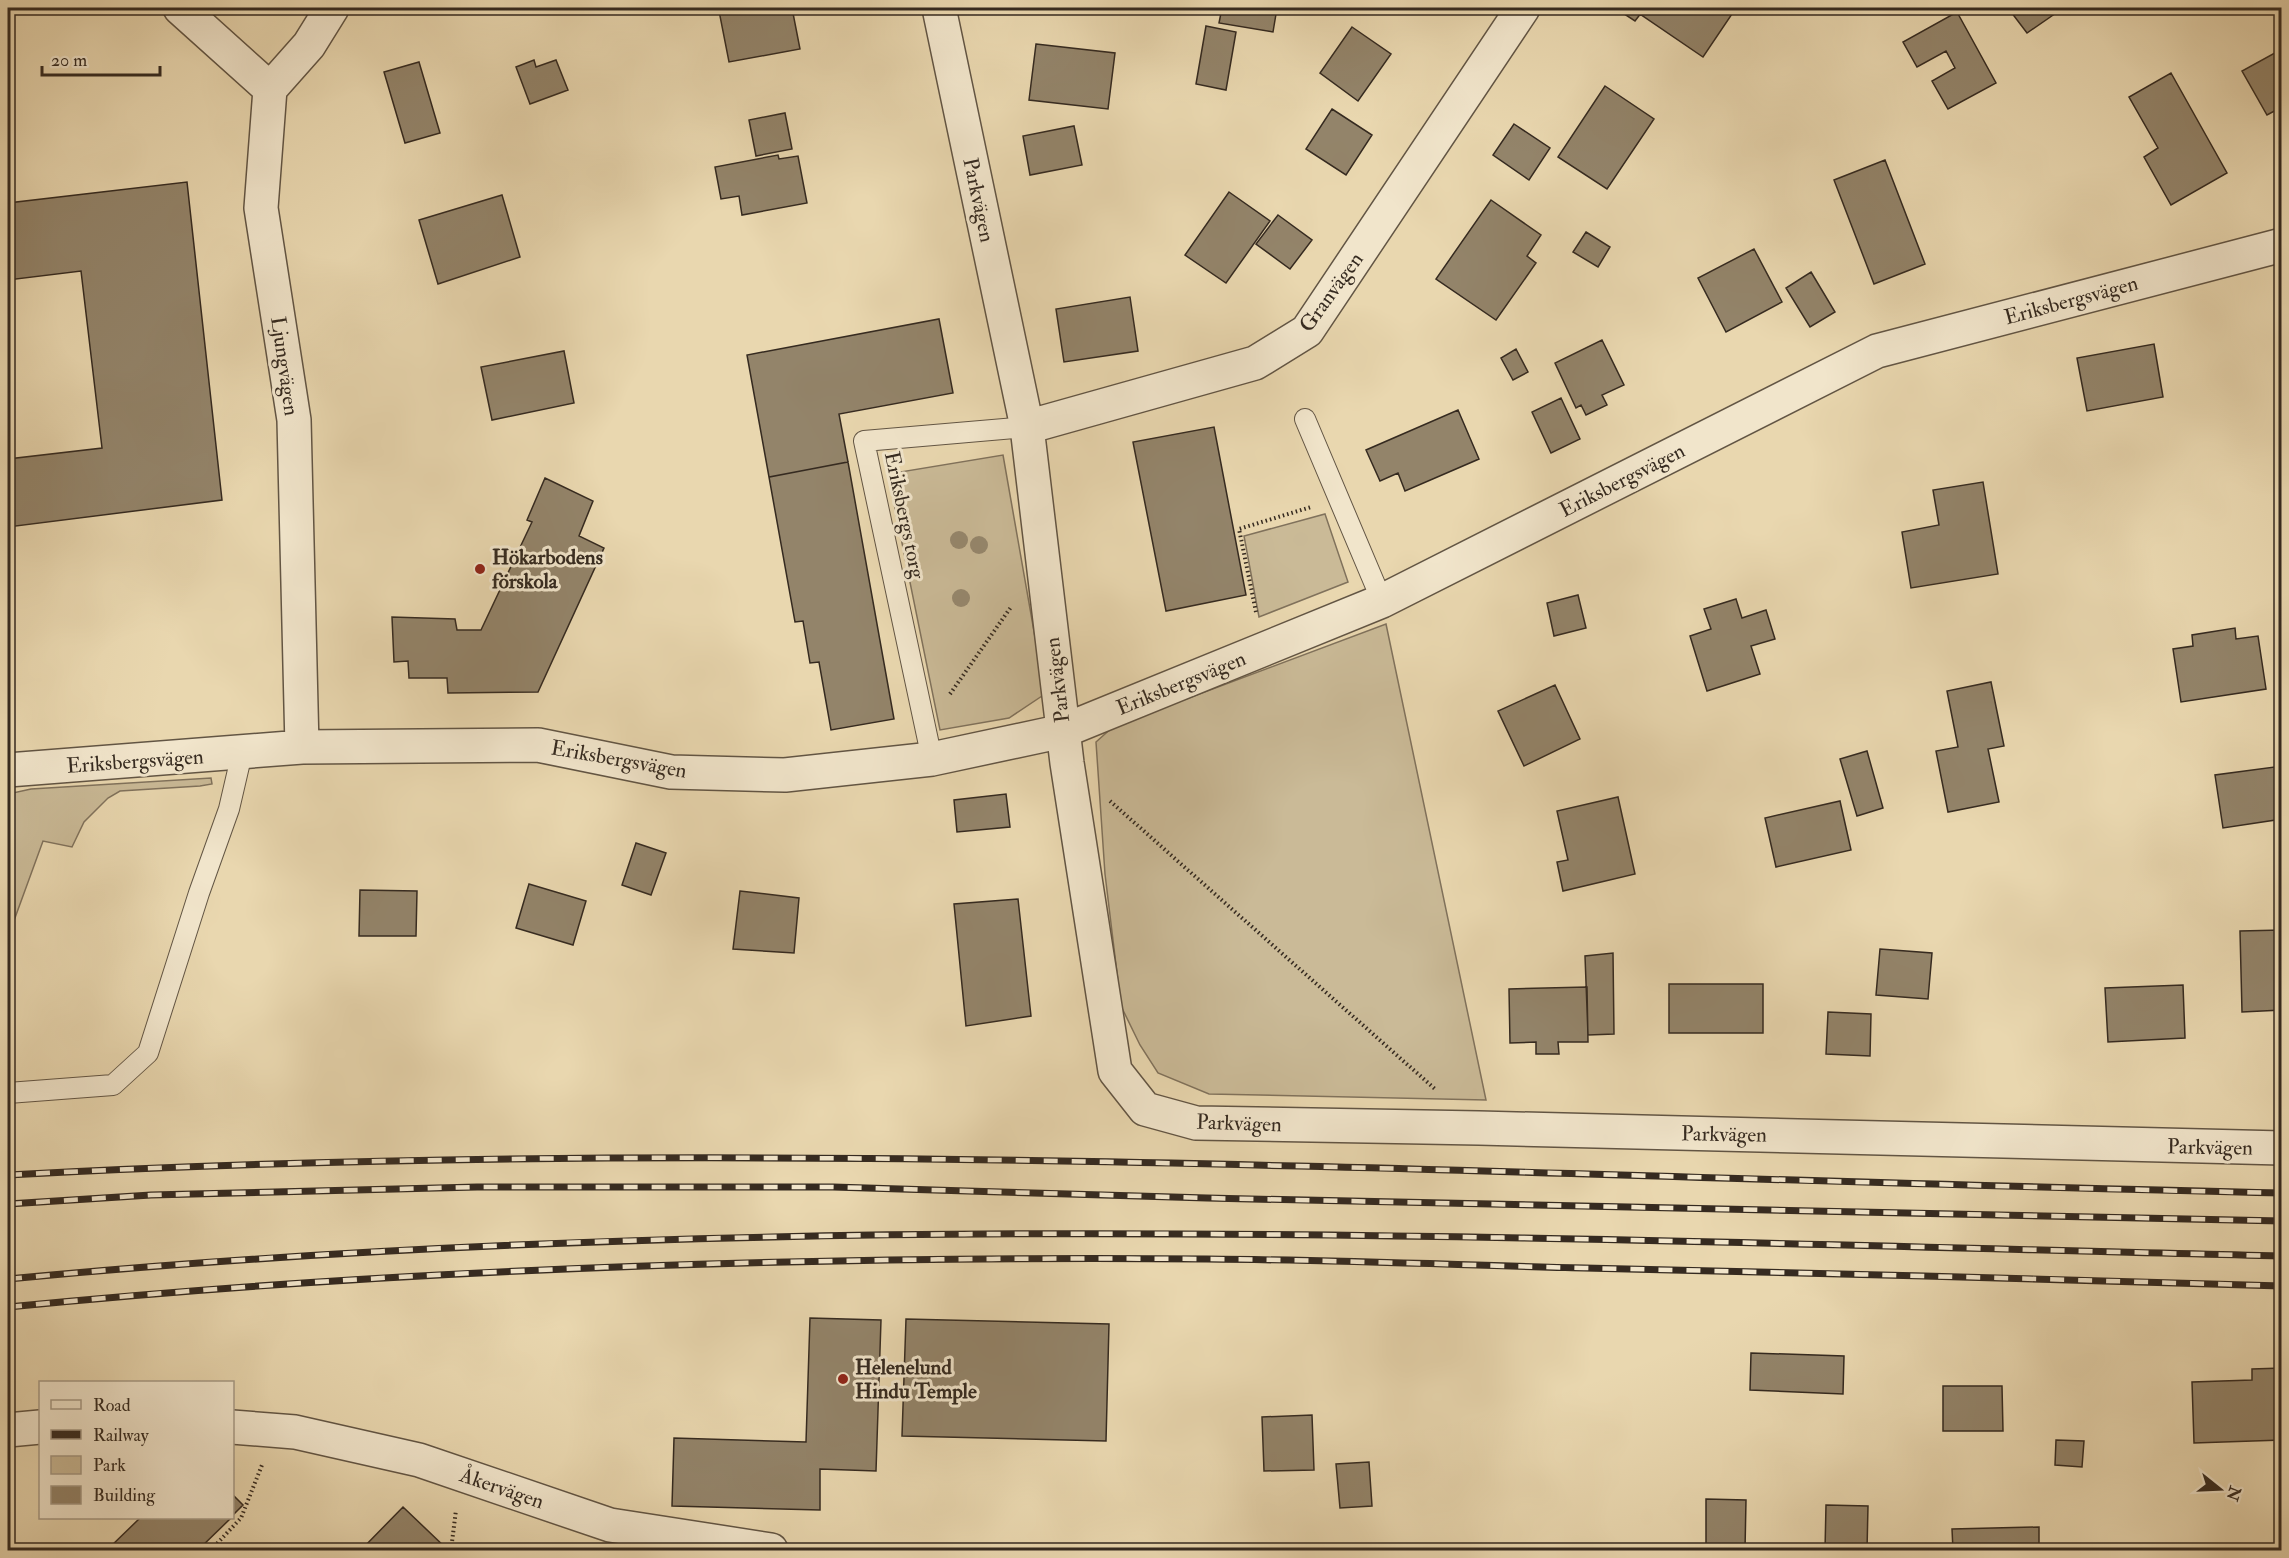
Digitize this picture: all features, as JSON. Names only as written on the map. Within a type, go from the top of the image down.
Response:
[{"type":"street","points":[[180,8],[270,89],[309,45],[332,8]]},
{"type":"street","name":"Parkvägen","points":[[939,8],[1027,427],[1067,763],[1115,1071],[1145,1110],[1196,1124],[1479,1128],[2282,1148]]},
{"type":"street","name":"Granvägen","points":[[1027,427],[1255,363],[1307,331],[1522,8]]},
{"type":"street","name":"Ljungvägen","points":[[270,89],[261,208],[294,420],[302,747]]},
{"type":"street","name":"Eriksbergsvägen","points":[[8,770],[302,747],[538,745],[671,772],[785,775],[929,744],[1063,731],[1382,601],[1877,351],[2282,245]]},
{"type":"street","name":"Åkervägen","points":[[234,1426],[295,1432],[419,1460],[609,1538],[771,1551]]},
{"type":"street","points":[[8,1430],[39,1427]]},
{"type":"lane","points":[[1305,419],[1382,601]]},
{"type":"lane","name":"Eriksbergs torg","points":[[929,744],[864,441],[1027,427]]},
{"type":"lane","points":[[17,1093],[113,1085],[148,1053],[199,893],[229,809],[243,753]]},
{"type":"path","points":[[1263,650],[1239,529],[1338,499]]},
{"type":"path","points":[[929,744],[1043,561]]},
{"type":"path","points":[[1067,763],[1479,1128]]},
{"type":"path","points":[[211,1551],[241,1518],[261,1468],[272,1430]]},
{"type":"green space","points":[[1003,455],[1045,694],[1009,718],[940,730],[888,474]]},
{"type":"green space","points":[[1325,514],[1348,582],[1259,617],[1244,536]]},
{"type":"green space","points":[[1386,624],[1486,1100],[1209,1094],[1158,1073],[1140,1045],[1121,1006],[1105,874],[1096,742],[1114,726]]},
{"type":"green space","points":[[211,778],[212,784],[200,786],[120,791],[108,798],[84,822],[72,847],[43,841],[8,937],[8,794],[31,789]]},
{"type":"building","points":[[739,8],[792,8],[800,49],[729,62],[719,11]]},
{"type":"building","points":[[1222,8],[1277,8],[1273,32],[1219,23]]},
{"type":"building","points":[[1615,8],[1645,8],[1635,21]]},
{"type":"building","points":[[1645,8],[1723,8],[1732,14],[1703,57],[1640,14]]},
{"type":"building","points":[[2008,8],[2056,8],[2059,11],[2027,33]]},
{"type":"building","points":[[1957,12],[1996,83],[1948,109],[1932,81],[1955,68],[1946,51],[1917,67],[1903,42]]},
{"type":"building","points":[[1206,26],[1236,32],[1226,90],[1196,84]]},
{"type":"building","points":[[1352,27],[1391,54],[1358,101],[1320,73]]},
{"type":"building","points":[[1036,44],[1115,53],[1108,109],[1029,100]]},
{"type":"building","points":[[2282,49],[2282,107],[2267,115],[2242,71]]},
{"type":"building","points":[[534,60],[536,67],[556,60],[568,90],[530,104],[516,67]]},
{"type":"building","points":[[419,62],[440,133],[405,143],[384,72]]},
{"type":"building","points":[[2171,73],[2227,173],[2171,205],[2144,157],[2158,148],[2129,97]]},
{"type":"building","points":[[1605,86],[1654,119],[1607,189],[1558,157]]},
{"type":"building","points":[[1332,109],[1372,135],[1346,175],[1306,149]]},
{"type":"building","points":[[785,113],[792,149],[756,156],[749,120]]},
{"type":"building","points":[[1514,124],[1550,148],[1529,180],[1493,155]]},
{"type":"building","points":[[1074,126],[1082,165],[1030,175],[1023,136]]},
{"type":"building","points":[[778,155],[779,159],[798,156],[807,203],[742,215],[739,196],[721,199],[715,167]]},
{"type":"building","points":[[1885,160],[1925,264],[1874,284],[1834,180]]},
{"type":"building","points":[[187,182],[222,500],[8,527],[8,459],[102,448],[81,271],[8,280],[8,203]]},
{"type":"building","points":[[1229,192],[1270,221],[1226,283],[1185,255]]},
{"type":"building","points":[[502,195],[520,257],[438,284],[419,220]]},
{"type":"building","points":[[1491,200],[1541,235],[1527,256],[1536,263],[1496,320],[1436,279]]},
{"type":"building","points":[[1278,215],[1312,240],[1290,269],[1256,244]]},
{"type":"building","points":[[1586,232],[1610,247],[1598,267],[1573,252]]},
{"type":"building","points":[[1754,249],[1782,302],[1726,332],[1698,278]]},
{"type":"building","points":[[1811,272],[1835,312],[1810,327],[1786,288]]},
{"type":"building","points":[[1130,297],[1138,351],[1064,362],[1056,309]]},
{"type":"building","points":[[939,319],[953,393],[839,414],[848,462],[769,477],[747,355]]},
{"type":"building","points":[[1602,340],[1624,385],[1602,395],[1607,405],[1586,415],[1581,405],[1576,408],[1555,363]]},
{"type":"building","points":[[2154,344],[2163,397],[2087,411],[2077,358]]},
{"type":"building","points":[[1516,349],[1528,372],[1513,380],[1501,358]]},
{"type":"building","points":[[564,351],[574,403],[492,420],[481,367]]},
{"type":"building","points":[[1561,398],[1580,439],[1551,453],[1532,412]]},
{"type":"building","points":[[1458,410],[1479,459],[1405,491],[1398,473],[1380,481],[1366,450]]},
{"type":"building","points":[[1214,427],[1246,595],[1166,611],[1133,442]]},
{"type":"building","points":[[848,462],[894,719],[831,730],[819,662],[810,663],[803,621],[795,622],[769,477]]},
{"type":"building","points":[[545,478],[593,501],[579,536],[604,548],[538,692],[448,693],[447,678],[409,678],[408,661],[394,662],[392,617],[455,619],[457,630],[481,630],[532,522],[527,520]]},
{"type":"building","points":[[1983,482],[1998,574],[1911,588],[1902,532],[1939,525],[1933,490]]},
{"type":"building","points":[[1578,595],[1586,628],[1554,636],[1547,603]]},
{"type":"building","points":[[1736,599],[1742,618],[1766,610],[1775,639],[1751,646],[1760,674],[1707,691],[1690,636],[1711,629],[1704,609]]},
{"type":"building","points":[[2235,628],[2236,639],[2258,636],[2266,689],[2181,702],[2173,649],[2193,646],[2192,635]]},
{"type":"building","points":[[1991,682],[2004,746],[1988,749],[1999,802],[1948,812],[1936,751],[1958,747],[1947,691]]},
{"type":"building","points":[[1555,685],[1580,739],[1524,766],[1498,711]]},
{"type":"building","points":[[1867,751],[1883,808],[1857,816],[1840,759]]},
{"type":"building","points":[[2282,766],[2282,819],[2223,828],[2215,775]]},
{"type":"building","points":[[1006,794],[1010,827],[957,832],[954,800]]},
{"type":"building","points":[[1618,797],[1635,874],[1563,891],[1557,862],[1568,860],[1557,811]]},
{"type":"building","points":[[1840,801],[1851,850],[1776,867],[1765,818]]},
{"type":"building","points":[[636,843],[666,853],[651,895],[622,885]]},
{"type":"building","points":[[529,884],[586,901],[573,945],[516,928]]},
{"type":"building","points":[[360,890],[417,891],[416,936],[359,936]]},
{"type":"building","points":[[740,891],[799,898],[794,953],[733,949]]},
{"type":"building","points":[[1018,899],[1031,1016],[966,1026],[954,904]]},
{"type":"building","points":[[2282,930],[2282,1010],[2242,1012],[2240,931]]},
{"type":"building","points":[[1880,949],[1932,953],[1928,999],[1876,995]]},
{"type":"building","points":[[1613,953],[1614,1034],[1588,1035],[1585,956]]},
{"type":"building","points":[[1669,984],[1763,984],[1763,1033],[1669,1033]]},
{"type":"building","points":[[2183,985],[2185,1038],[2108,1042],[2105,988]]},
{"type":"building","points":[[1587,987],[1588,1042],[1558,1042],[1559,1054],[1536,1054],[1536,1042],[1510,1043],[1509,989]]},
{"type":"building","points":[[1828,1012],[1871,1014],[1870,1056],[1826,1054]]},
{"type":"building","name":"Helenelund Hindu Temple","points":[[810,1318],[881,1320],[876,1471],[820,1469],[820,1510],[672,1506],[674,1438],[806,1442]]},
{"type":"building","points":[[906,1319],[1109,1324],[1106,1441],[902,1436]]},
{"type":"building","points":[[1751,1353],[1844,1356],[1843,1394],[1750,1390]]},
{"type":"building","points":[[2282,1368],[2282,1440],[2194,1443],[2192,1382],[2252,1380],[2252,1369]]},
{"type":"building","points":[[1943,1386],[2002,1386],[2003,1431],[1943,1431]]},
{"type":"building","points":[[1312,1415],[1314,1470],[1264,1471],[1262,1417]]},
{"type":"building","points":[[2056,1440],[2084,1441],[2082,1467],[2055,1465]]},
{"type":"building","points":[[1369,1462],[1372,1506],[1340,1508],[1336,1464]]},
{"type":"building","points":[[234,1496],[243,1505],[234,1514]]},
{"type":"building","points":[[1706,1499],[1746,1500],[1745,1550],[1706,1550]]},
{"type":"building","points":[[1826,1505],[1868,1506],[1867,1550],[1825,1550]]},
{"type":"building","points":[[403,1507],[448,1550],[361,1550]]},
{"type":"building","points":[[139,1519],[230,1519],[198,1550],[107,1550]]},
{"type":"building","points":[[2039,1527],[2039,1550],[1953,1550],[1952,1529]]},
{"type":"building","points":[[1606,1546],[1634,1548],[1634,1550],[1606,1550]]},
{"type":"railway","points":[[8,1175],[292,1163],[576,1158],[860,1158],[1429,1169],[2282,1193]]},
{"type":"railway","points":[[8,1204],[151,1195],[477,1187],[833,1187],[1207,1198],[2282,1221]]},
{"type":"railway","points":[[8,1279],[291,1257],[575,1242],[859,1235],[1428,1236],[2282,1256]]},
{"type":"railway","points":[[8,1307],[157,1294],[457,1274],[607,1267],[907,1260],[1301,1260],[2282,1286]]},
{"type":"place","name":"Hökarbodens förskola","points":[[480,569]]},
{"type":"place","name":"Helenelund Hindu Temple","points":[[843,1379]]}]
